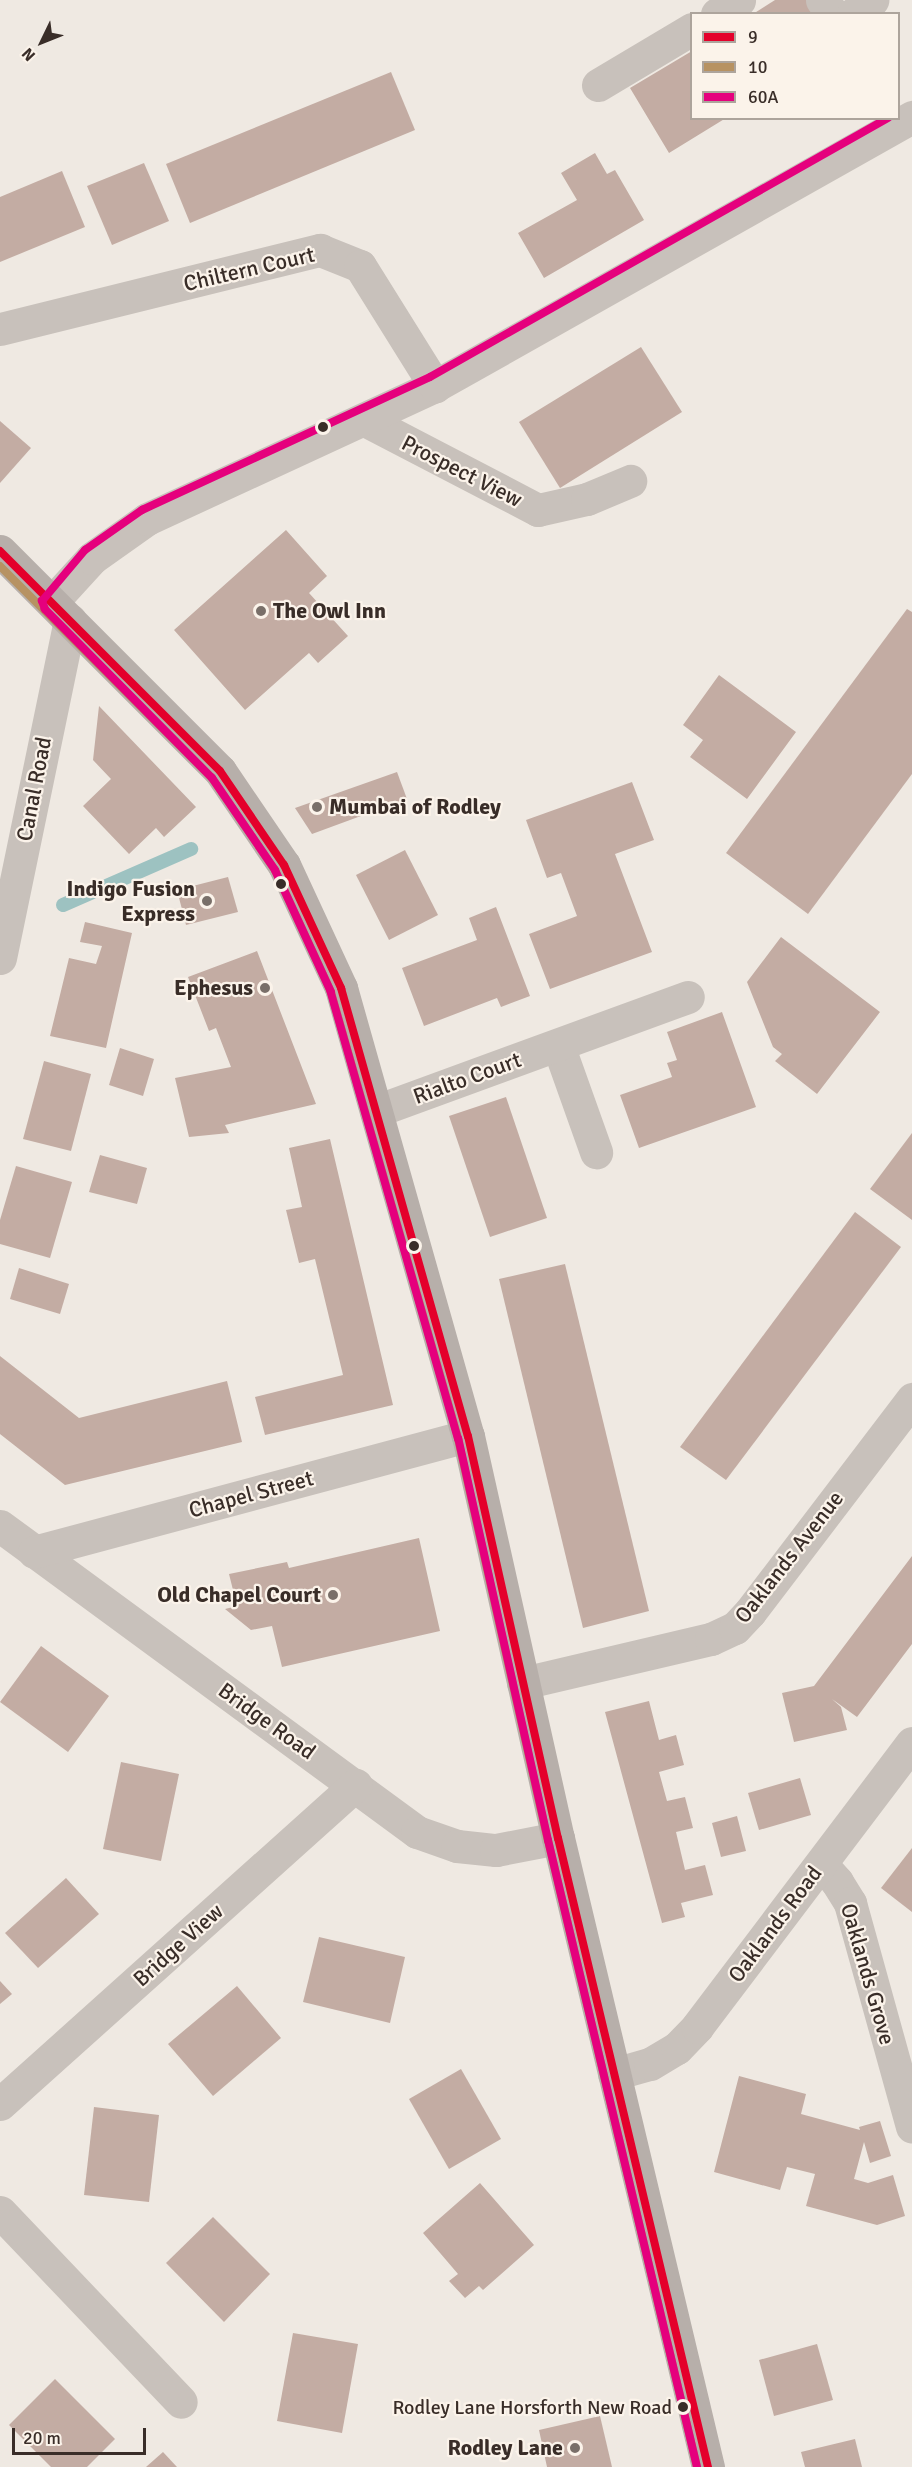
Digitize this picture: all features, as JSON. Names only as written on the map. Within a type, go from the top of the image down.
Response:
[{"type":"main road","points":[[0,551],[220,771],[284,865],[341,988],[468,1436],[558,1838],[708,2467]]},
{"type":"street","points":[[720,12],[739,0]]},
{"type":"street","points":[[856,12],[872,0]]},
{"type":"street","points":[[598,85],[690,30]]},
{"type":"street","points":[[61,611],[92,558],[147,519],[435,386],[900,120]]},
{"type":"street","name":"Chiltern Court","points":[[0,329],[320,250],[360,266],[435,386]]},
{"type":"street","name":"Prospect View","points":[[365,420],[538,510],[586,499],[630,481]]},
{"type":"street","name":"Canal Road","points":[[0,958],[30,810],[61,611]]},
{"type":"street","name":"Rialto Court","points":[[376,1111],[688,997]]},
{"type":"street","points":[[558,1045],[597,1152]]},
{"type":"street","name":"Oaklands Avenue","points":[[523,1683],[711,1639],[735,1628],[750,1612],[912,1399]]},
{"type":"street","name":"Chapel Street","points":[[34,1552],[468,1436]]},
{"type":"street","name":"Bridge Road","points":[[0,1526],[356,1785],[417,1832],[458,1846],[496,1850],[558,1838]]},
{"type":"street","name":"Oaklands Road","points":[[614,2074],[650,2064],[677,2048],[697,2027],[912,1743]]},
{"type":"street","name":"Bridge View","points":[[0,2104],[356,1785]]},
{"type":"street","name":"Oaklands Grove","points":[[821,1864],[837,1882],[850,1903],[912,2127]]},
{"type":"street","points":[[0,2212],[182,2402]]},
{"type":"building","points":[[775,0],[807,0],[814,12],[756,12]]},
{"type":"building","points":[[690,52],[690,120],[723,120],[669,153],[630,88]]},
{"type":"building","points":[[391,72],[415,130],[190,223],[166,164]]},
{"type":"building","points":[[595,153],[607,174],[615,170],[644,220],[544,278],[518,233],[577,200],[561,173]]},
{"type":"building","points":[[144,163],[169,221],[112,245],[87,186]]},
{"type":"building","points":[[62,171],[85,227],[0,262],[0,197]]},
{"type":"building","points":[[641,347],[682,412],[560,488],[519,422]]},
{"type":"building","points":[[0,421],[31,448],[0,483]]},
{"type":"building","name":"The Owl Inn","points":[[286,530],[327,576],[309,593],[348,636],[318,663],[309,653],[245,710],[174,630]]},
{"type":"building","points":[[907,609],[912,612],[912,774],[808,914],[726,853]]},
{"type":"building","points":[[719,675],[796,732],[747,799],[690,757],[703,740],[683,725]]},
{"type":"building","points":[[99,706],[196,807],[164,837],[156,828],[129,854],[83,806],[111,779],[93,760]]},
{"type":"building","points":[[397,772],[407,799],[312,834],[295,808]]},
{"type":"building","points":[[632,782],[654,840],[615,854],[652,952],[550,989],[529,934],[577,916],[561,873],[547,878],[526,820]]},
{"type":"building","points":[[405,850],[438,915],[389,940],[356,875]]},
{"type":"building","name":"Indigo Fusion Express","points":[[228,877],[238,912],[186,925],[177,890]]},
{"type":"building","points":[[496,907],[530,996],[501,1007],[497,998],[424,1026],[402,968],[477,940],[469,918]]},
{"type":"building","points":[[85,922],[132,933],[106,1048],[50,1036],[69,958],[96,964],[102,946],[80,942]]},
{"type":"building","points":[[781,937],[880,1012],[817,1094],[775,1061],[782,1054],[773,1047],[747,982]]},
{"type":"building","points":[[257,951],[316,1104],[225,1125],[229,1133],[189,1137],[175,1078],[231,1067],[216,1028],[209,1031],[188,977]]},
{"type":"building","points":[[722,1012],[756,1107],[639,1148],[620,1095],[672,1077],[667,1063],[677,1060],[667,1032]]},
{"type":"building","points":[[120,1048],[154,1059],[143,1096],[109,1085]]},
{"type":"building","points":[[44,1061],[91,1074],[71,1151],[23,1139]]},
{"type":"building","points":[[506,1097],[547,1218],[490,1237],[449,1116]]},
{"type":"building","points":[[912,1133],[912,1220],[870,1189]]},
{"type":"building","points":[[330,1139],[393,1405],[265,1435],[255,1397],[343,1375],[315,1259],[299,1263],[286,1210],[302,1207],[289,1148]]},
{"type":"building","points":[[100,1155],[147,1168],[137,1204],[89,1192]]},
{"type":"building","points":[[16,1166],[72,1182],[50,1258],[0,1244],[0,1220]]},
{"type":"building","points":[[855,1212],[901,1247],[726,1480],[680,1447]]},
{"type":"building","points":[[565,1264],[649,1611],[583,1628],[499,1279]]},
{"type":"building","points":[[19,1268],[69,1284],[60,1314],[10,1299]]},
{"type":"building","points":[[0,1356],[79,1418],[227,1381],[242,1442],[65,1485],[0,1434]]},
{"type":"building","name":"Old Chapel Court","points":[[419,1538],[440,1631],[282,1667],[272,1626],[251,1630],[225,1609],[237,1606],[229,1574],[287,1562],[289,1568]]},
{"type":"building","points":[[912,1556],[912,1644],[857,1717],[832,1699],[841,1707],[847,1730],[794,1742],[782,1693],[814,1686]]},
{"type":"building","points":[[41,1646],[109,1696],[68,1752],[0,1702]]},
{"type":"building","points":[[649,1701],[659,1740],[676,1735],[684,1765],[659,1772],[667,1801],[685,1797],[693,1828],[676,1832],[685,1870],[705,1865],[713,1895],[681,1903],[685,1917],[662,1923],[605,1712]]},
{"type":"building","points":[[121,1762],[179,1774],[161,1861],[103,1849]]},
{"type":"building","points":[[800,1778],[811,1815],[759,1830],[748,1793]]},
{"type":"building","points":[[737,1816],[746,1851],[721,1857],[712,1823]]},
{"type":"building","points":[[912,1848],[912,1912],[881,1888]]},
{"type":"building","points":[[66,1878],[99,1914],[38,1968],[5,1933]]},
{"type":"building","points":[[319,1937],[405,1957],[390,2023],[303,2002]]},
{"type":"building","points":[[0,1981],[12,1994],[0,2004]]},
{"type":"building","points":[[237,1986],[281,2038],[213,2096],[168,2044]]},
{"type":"building","points":[[461,2069],[501,2139],[449,2169],[409,2099]]},
{"type":"building","points":[[739,2076],[806,2094],[801,2114],[860,2130],[859,2127],[880,2121],[891,2156],[870,2163],[864,2142],[854,2179],[868,2183],[893,2175],[905,2216],[877,2225],[806,2206],[815,2174],[787,2167],[780,2190],[714,2172]]},
{"type":"building","points":[[94,2107],[159,2115],[149,2202],[84,2195]]},
{"type":"building","points":[[480,2183],[534,2245],[483,2290],[479,2286],[465,2298],[449,2281],[458,2274],[423,2233]]},
{"type":"building","points":[[213,2217],[270,2274],[224,2322],[166,2263]]},
{"type":"building","points":[[293,2333],[358,2344],[342,2433],[277,2421]]},
{"type":"building","points":[[817,2344],[833,2400],[774,2416],[759,2360]]},
{"type":"building","points":[[55,2379],[115,2439],[87,2467],[51,2467],[9,2425]]},
{"type":"building","name":"Rodley Lane","points":[[600,2416],[612,2467],[547,2467],[539,2430]]},
{"type":"building","points":[[855,2439],[862,2467],[805,2467],[801,2452]]},
{"type":"building","points":[[163,2452],[177,2467],[146,2467]]},
{"type":"waterway","points":[[63,905],[191,849]]},
{"type":"transit line","name":"60A","points":[[697,2467],[548,1840],[458,1439],[331,992],[275,870],[212,778],[45,609],[42,601],[85,550],[142,510],[430,377],[884,120]]},
{"type":"transit line","name":"9","points":[[0,551],[220,771],[284,865],[341,988],[468,1436],[558,1838],[708,2467]]},
{"type":"transit line","name":"10","points":[[0,566],[212,778],[275,870],[331,992],[458,1439],[548,1840],[697,2467]]},
{"type":"place","name":"The Owl Inn","points":[[261,611]]},
{"type":"place","name":"Mumbai of Rodley","points":[[317,807]]},
{"type":"place","name":"Indigo Fusion Express","points":[[207,901]]},
{"type":"place","name":"Ephesus","points":[[265,988]]},
{"type":"place","name":"Old Chapel Court","points":[[333,1595]]},
{"type":"place","name":"Rodley Lane Horsforth New Road","points":[[683,2407]]},
{"type":"place","name":"Rodley Lane","points":[[575,2448]]}]
